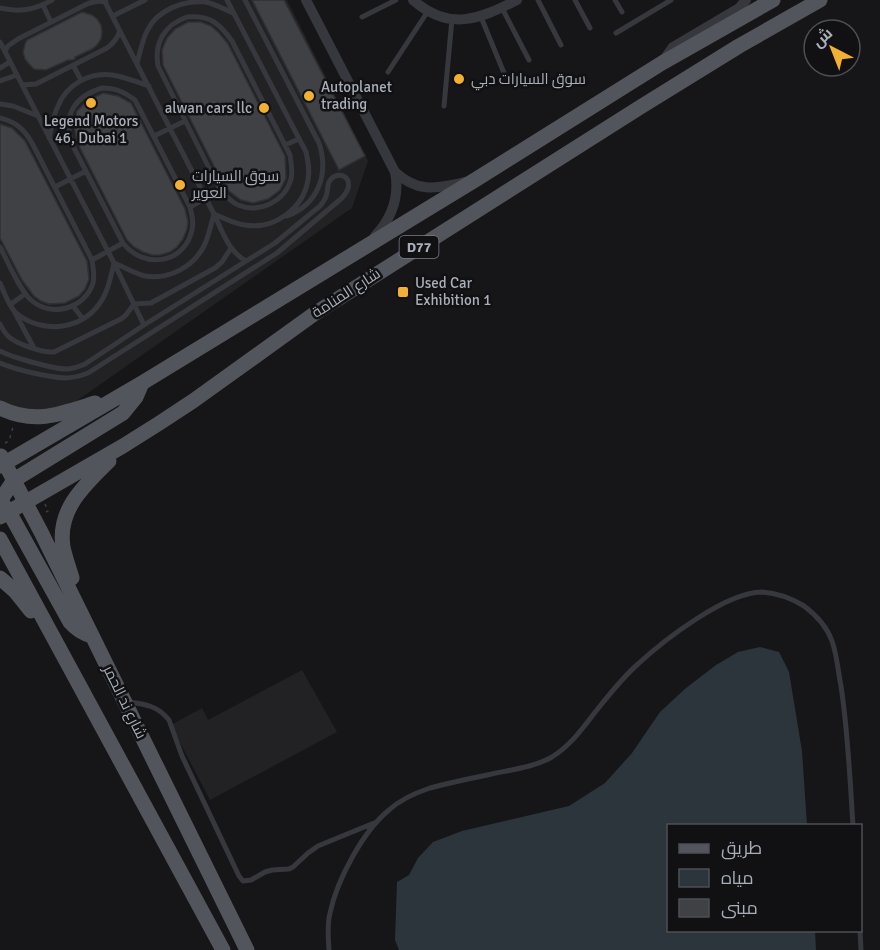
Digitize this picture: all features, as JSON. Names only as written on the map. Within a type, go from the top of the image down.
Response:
[{"type":"main road","name":"شارع المنامة","points":[[1,461],[142,383],[662,63],[773,0]]},
{"type":"main road","name":"شارع المنامة","points":[[25,502],[123,446],[193,401],[314,314],[642,106],[739,46],[820,0]]},
{"type":"main road","points":[[3,496],[123,413],[136,397],[142,383]]},
{"type":"main road","points":[[0,408],[17,415],[37,418],[56,416],[123,394]]},
{"type":"main road","points":[[85,621],[65,555],[63,527],[68,509],[77,494],[123,446]]},
{"type":"main road","points":[[1,461],[3,496],[70,622],[79,631],[92,636]]},
{"type":"main road","points":[[3,496],[25,502]]},
{"type":"main road","name":"شارع ند الحمر","points":[[25,502],[248,950]]},
{"type":"main road","name":"شارع ند الحمر","points":[[3,545],[223,950]]},
{"type":"main road","points":[[0,578],[15,591],[54,638]]},
{"type":"street","points":[[306,0],[395,172],[397,195],[393,209],[382,228],[364,247]]},
{"type":"street","points":[[413,0],[428,11],[452,19],[481,17],[517,0]]},
{"type":"street","points":[[662,63],[673,47],[739,8],[746,0]]},
{"type":"street","points":[[395,172],[407,182],[429,188],[475,180]]},
{"type":"lane","points":[[0,8],[16,11],[28,10],[52,0]]},
{"type":"lane","points":[[113,16],[145,0]]},
{"type":"lane","points":[[167,0],[171,6]]},
{"type":"lane","points":[[227,0],[306,152],[309,166],[304,194],[296,206],[283,218]]},
{"type":"lane","points":[[214,214],[245,225],[259,226],[294,214],[312,198],[318,188],[324,166],[319,142],[244,0]]},
{"type":"lane","points":[[362,17],[396,0]]},
{"type":"lane","points":[[538,0],[561,45]]},
{"type":"lane","points":[[575,0],[590,28]]},
{"type":"lane","points":[[615,0],[622,12]]},
{"type":"lane","points":[[616,33],[671,0]]},
{"type":"lane","points":[[5,51],[13,42],[51,22],[93,1],[105,1],[231,248],[235,254],[246,261]]},
{"type":"lane","points":[[137,63],[146,32],[160,13],[171,6],[182,2],[206,2],[234,14]]},
{"type":"lane","points":[[43,5],[51,22]]},
{"type":"lane","points":[[502,8],[530,60]]},
{"type":"lane","points":[[388,72],[428,11]]},
{"type":"lane","points":[[196,16],[213,21],[232,41],[254,86],[290,155],[292,166],[287,188],[280,197],[261,207],[250,208],[229,200],[220,190],[158,66],[160,39],[164,32],[178,20],[196,16]]},
{"type":"lane","points":[[481,17],[504,73]]},
{"type":"lane","points":[[444,106],[452,19]]},
{"type":"lane","points":[[22,85],[36,84],[113,43],[120,31]]},
{"type":"lane","points":[[0,42],[144,325]]},
{"type":"lane","points":[[0,68],[10,62]]},
{"type":"lane","points":[[73,65],[81,80]]},
{"type":"lane","points":[[0,81],[17,75]]},
{"type":"lane","points":[[49,138],[58,104],[64,94],[81,80],[92,76],[114,75],[149,86]]},
{"type":"lane","points":[[254,86],[267,79]]},
{"type":"lane","points":[[102,88],[114,88],[126,93],[135,100],[190,207],[193,220],[192,231],[182,249],[164,259],[153,260],[133,254],[123,243],[86,171],[72,144],[69,132],[68,120],[72,108],[80,98],[102,88]]},
{"type":"lane","points":[[0,104],[13,106],[38,116]]},
{"type":"lane","points":[[0,118],[19,126],[26,134],[92,260],[94,274],[88,293],[74,306],[52,310],[42,307],[25,294],[0,247]]},
{"type":"lane","points":[[154,136],[185,121]]},
{"type":"lane","points":[[285,146],[299,139]]},
{"type":"lane","points":[[55,187],[86,171]]},
{"type":"lane","points":[[0,351],[56,368],[75,368],[85,364],[275,243],[320,206],[332,178],[342,176],[349,182],[347,193],[342,198],[277,253],[88,373],[65,378],[0,363]]},
{"type":"lane","points":[[190,207],[220,190]]},
{"type":"lane","points":[[114,263],[150,276],[169,275],[181,270],[200,254],[206,243],[214,214]]},
{"type":"lane","points":[[92,260],[123,243]]},
{"type":"lane","points":[[134,304],[151,303],[215,268],[231,248]]},
{"type":"lane","points":[[14,311],[28,320],[46,326],[65,326],[83,320],[104,298],[114,263]]},
{"type":"lane","points":[[0,284],[34,348]]},
{"type":"lane","points":[[11,304],[25,294]]},
{"type":"lane","points":[[0,324],[13,340],[49,353],[58,351],[126,315],[134,304]]},
{"type":"lane","points":[[74,306],[83,320]]},
{"type":"lane","points":[[329,950],[330,913],[335,894],[353,857],[376,822],[388,811],[400,801],[422,790],[533,765],[550,758],[566,748],[579,734],[612,691],[637,664],[694,620],[742,595],[760,592],[778,594],[795,600],[823,624],[831,640],[840,678],[846,721],[854,824]]},
{"type":"lane","points":[[124,701],[155,707],[169,720],[182,756],[243,881],[246,882],[272,870],[289,869],[318,846],[376,822]]},
{"type":"lane","points":[[860,932],[861,950]]},
{"type":"path","points":[[0,446],[9,441],[17,415]]},
{"type":"shaded area","name":"سوق السيارات العوير","points":[[0,0],[287,0],[368,161],[352,208],[68,407],[48,414],[0,404]]},
{"type":"shaded area","points":[[302,670],[337,732],[210,800],[171,725],[202,708],[208,720]]},
{"type":"water","points":[[760,647],[779,652],[789,672],[802,751],[807,824],[667,824],[667,932],[815,932],[816,950],[399,950],[395,940],[397,882],[409,875],[418,858],[433,842],[462,831],[569,806],[605,783],[632,753],[660,712],[686,688],[716,665],[738,652]]},
{"type":"building","points":[[252,0],[284,0],[365,156],[339,170]]},
{"type":"building","points":[[82,12],[92,15],[101,25],[101,39],[97,45],[75,59],[46,70],[34,69],[25,59],[23,52],[27,40]]},
{"type":"building","points":[[188,22],[201,22],[211,26],[228,44],[285,156],[286,178],[280,190],[268,199],[253,203],[241,200],[229,191],[221,180],[163,65],[162,50],[167,38],[175,29]]},
{"type":"building","points":[[103,93],[118,96],[131,103],[185,209],[187,229],[183,239],[170,252],[152,255],[134,247],[127,240],[77,142],[74,125],[77,111],[87,101]]},
{"type":"building","points":[[0,124],[12,128],[25,141],[87,261],[89,279],[85,289],[79,296],[65,303],[49,304],[34,296],[22,280],[0,238]]},
{"type":"place","name":"سوق السيارات دبي","points":[[459,79]]},
{"type":"place","name":"Autoplanet trading","points":[[309,96]]},
{"type":"place","name":"Legend Motors 46, Dubai 1","points":[[91,103]]},
{"type":"place","name":"alwan cars llc","points":[[264,108]]},
{"type":"place","name":"سوق السيارات العوير","points":[[180,185]]},
{"type":"place","name":"Used Car Exhibition 1","points":[[403,292]]}]
